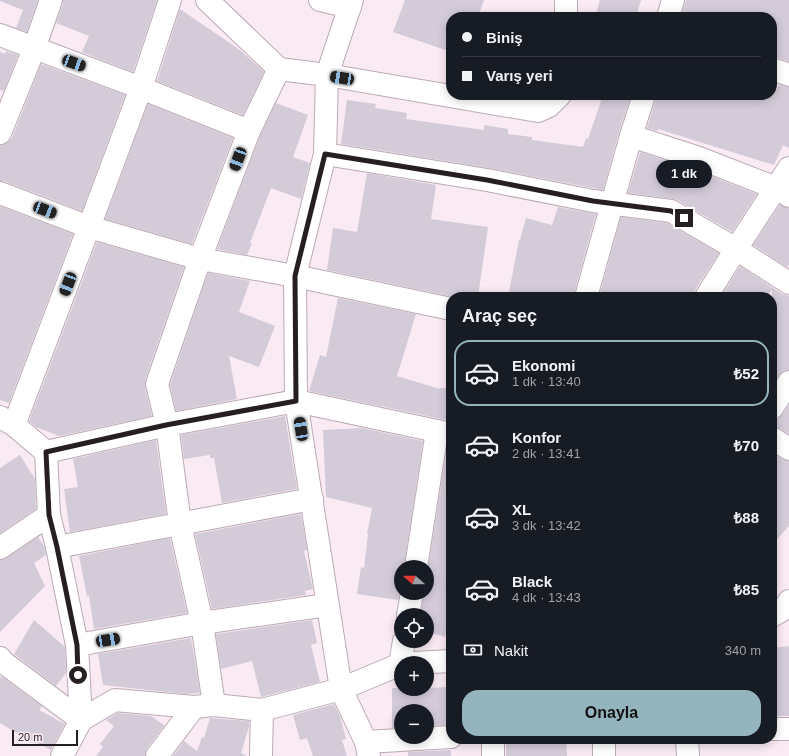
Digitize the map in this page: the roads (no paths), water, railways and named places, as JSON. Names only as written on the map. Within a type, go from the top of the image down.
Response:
[{"type":"street","points":[[0,133],[52,0]]},
{"type":"street","points":[[62,756],[81,720],[77,645],[49,515],[46,452],[7,421],[89,227],[141,88],[170,0]]},
{"type":"street","points":[[207,0],[279,69],[327,75],[446,95]]},
{"type":"street","points":[[320,0],[351,4],[327,75],[325,154],[295,276],[296,401],[341,688],[368,749],[446,737]]},
{"type":"street","points":[[566,0],[566,12]]},
{"type":"street","points":[[669,12],[673,0]]},
{"type":"street","points":[[0,36],[141,88],[249,131]]},
{"type":"street","points":[[157,756],[204,706],[202,623],[180,524],[166,425],[157,384],[200,259],[249,131],[279,69]]},
{"type":"street","points":[[777,71],[789,75]]},
{"type":"street","points":[[474,100],[538,111],[549,106],[555,100]]},
{"type":"street","points":[[587,292],[642,100]]},
{"type":"street","points":[[631,136],[699,158],[783,192]]},
{"type":"street","points":[[325,154],[487,180],[585,199],[671,211],[736,249],[789,283]]},
{"type":"street","points":[[709,292],[736,249],[783,192],[789,168]]},
{"type":"street","points":[[0,193],[89,227],[200,259],[295,276],[446,308]]},
{"type":"street","points":[[777,400],[789,382]]},
{"type":"street","points":[[46,452],[166,425],[296,401],[444,433],[417,560]]},
{"type":"street","points":[[777,441],[789,449]]},
{"type":"street","points":[[57,547],[312,499]]},
{"type":"street","points":[[0,548],[49,515]]},
{"type":"street","points":[[77,645],[202,623],[327,604]]},
{"type":"street","points":[[434,662],[446,661]]},
{"type":"street","points":[[1,662],[81,720]]},
{"type":"street","points":[[81,720],[115,700],[262,710],[341,688],[394,667]]},
{"type":"street","points":[[261,756],[262,710]]},
{"type":"street","points":[[777,729],[789,728]]},
{"type":"street","points":[[492,744],[493,756]]},
{"type":"street","points":[[604,744],[604,756]]},
{"type":"street","points":[[687,744],[688,756]]}]
